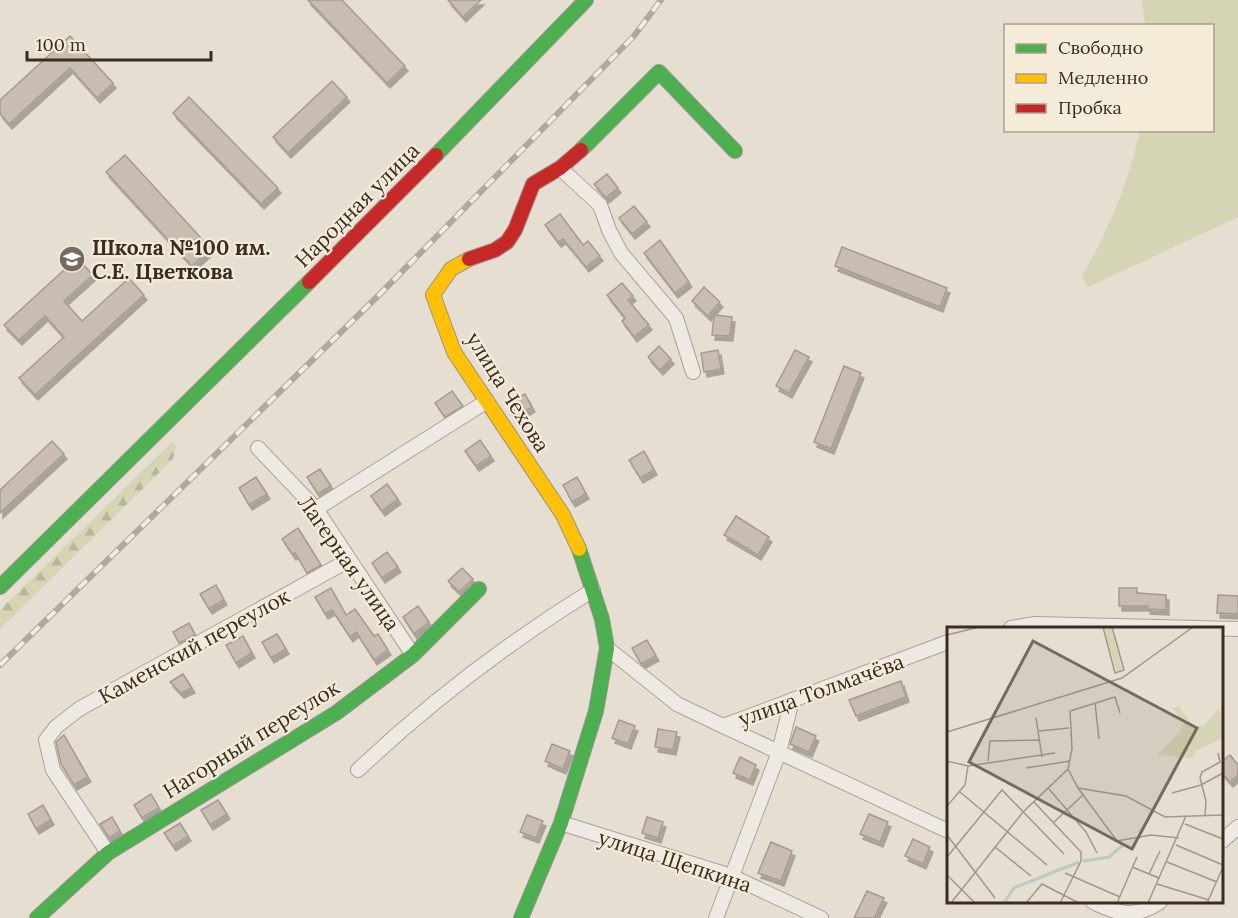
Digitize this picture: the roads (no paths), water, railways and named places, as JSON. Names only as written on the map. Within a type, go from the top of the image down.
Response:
[{"type":"street","name":"Народная улица","points":[[0,587],[397,196],[586,0]]},
{"type":"street","name":"улица Чехова","points":[[521,918],[561,824],[601,697],[607,648],[602,619],[593,590],[579,548],[563,515],[454,352],[433,295],[444,273],[461,260],[494,250],[509,240],[518,223],[521,207],[534,182],[560,168],[659,72],[735,151]]},
{"type":"street","points":[[560,168],[600,206],[621,253],[676,318],[693,372]]},
{"type":"street","points":[[316,509],[487,401]]},
{"type":"street","name":"Лагерная улица","points":[[258,448],[316,509],[413,654]]},
{"type":"street","name":"Каменский переулок","points":[[108,853],[53,770],[46,740],[57,727],[79,709],[349,560]]},
{"type":"street","name":"Нагорный переулок","points":[[37,918],[108,853],[336,713],[413,654],[479,589]]},
{"type":"street","points":[[358,770],[399,732],[501,651],[593,590]]},
{"type":"street","points":[[1017,627],[1035,624],[1157,627]]},
{"type":"street","points":[[1223,629],[1238,629]]},
{"type":"street","name":"улица Толмачёва","points":[[607,648],[678,704],[723,726],[947,642]]},
{"type":"street","points":[[716,918],[779,752],[792,700]]},
{"type":"street","points":[[723,726],[947,831]]},
{"type":"street","name":"улица Щепкина","points":[[561,824],[731,876],[821,918]]},
{"type":"street","points":[[1223,839],[1238,827]]},
{"type":"street","points":[[1095,903],[1124,917],[1141,915],[1159,903]]},
{"type":"railway","points":[[0,665],[379,295],[634,36],[661,0]]},
{"type":"place","name":"Школа №100 им. С.Е. Цветкова","points":[[72,259]]}]
